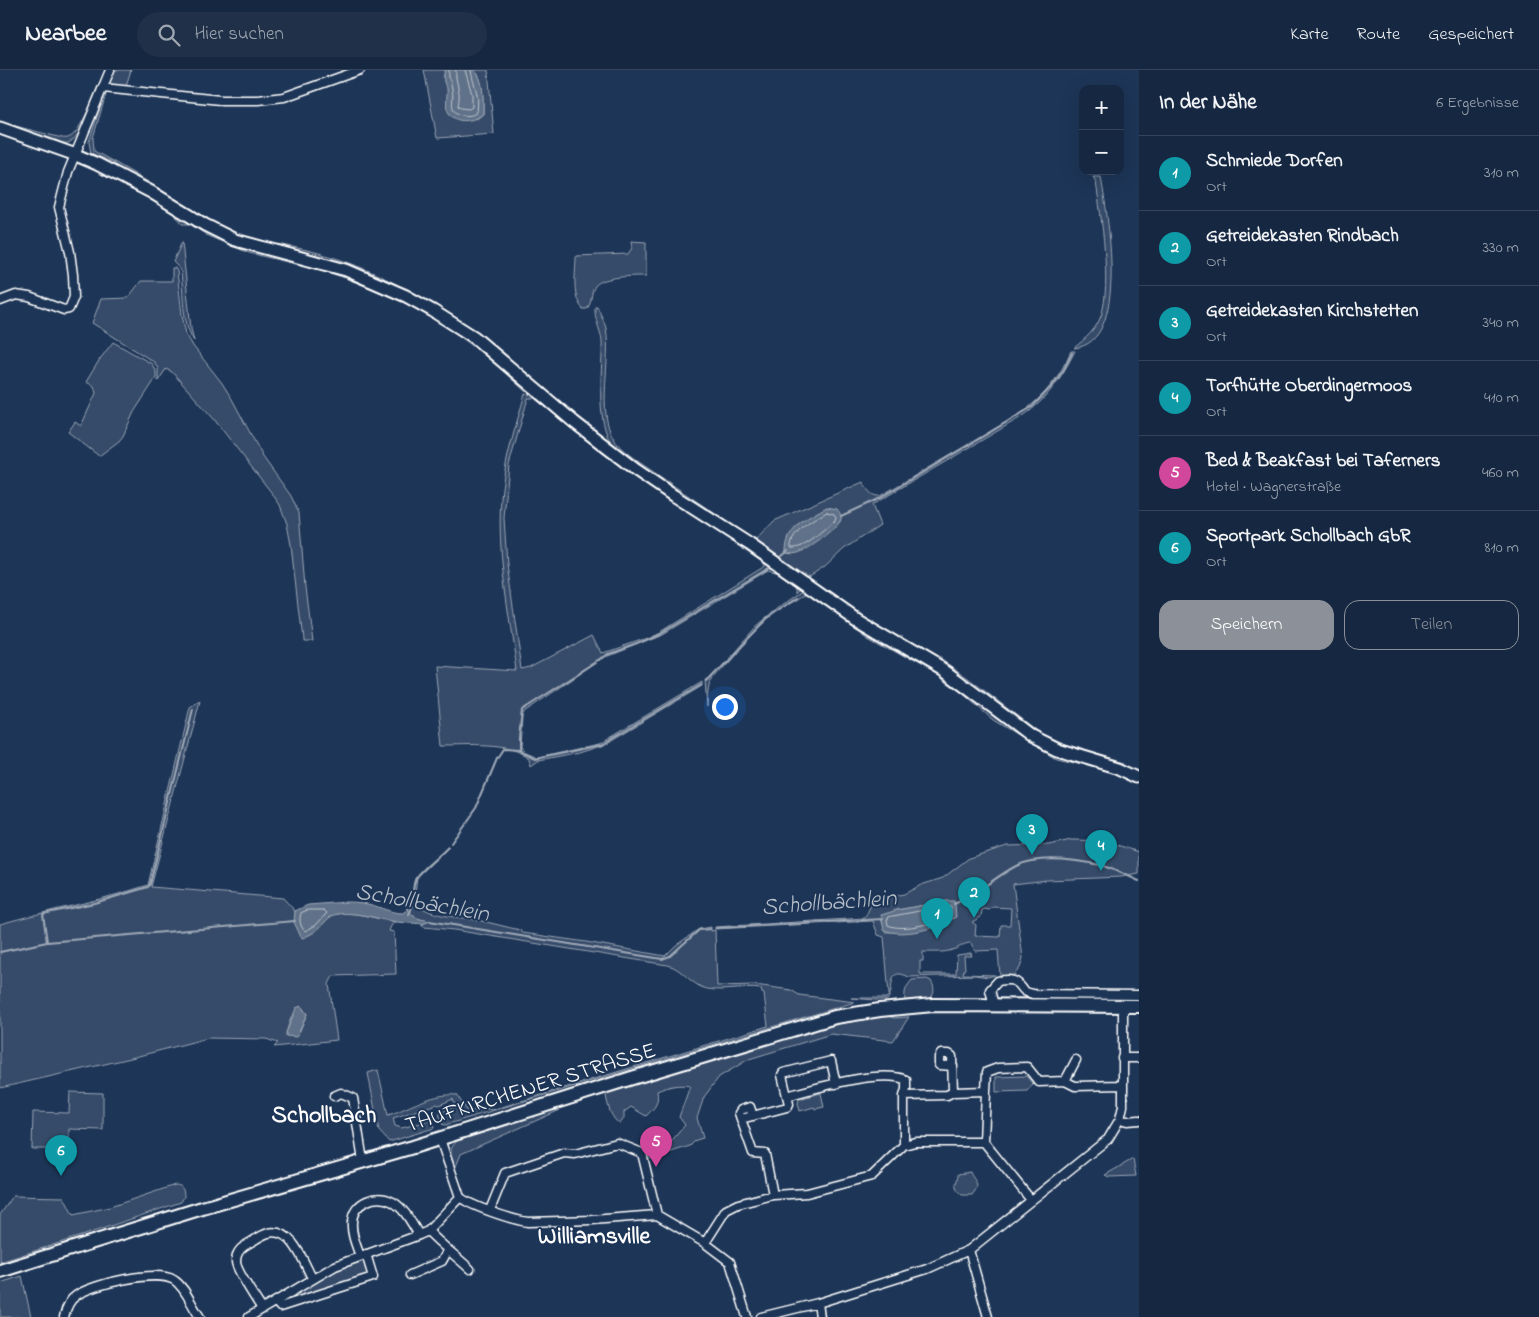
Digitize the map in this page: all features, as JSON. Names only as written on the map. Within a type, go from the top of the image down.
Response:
[{"type":"main road","points":[[0,128],[76,155],[135,183],[205,225],[235,240],[346,270],[406,296],[441,315],[474,337],[574,422],[636,470],[749,544],[856,619],[946,672],[1031,736],[1057,749],[1120,768],[1139,777]]},
{"type":"main road","name":"TAUFKIRCHENER STRASSE","points":[[0,1271],[199,1209],[440,1139],[622,1081],[835,1017],[876,1010],[933,1005],[1139,1006]]},
{"type":"street","points":[[0,301],[16,295],[29,297],[64,310],[69,309],[72,303],[74,297],[70,252],[59,207],[68,172],[110,70]]},
{"type":"street","points":[[103,88],[220,100],[258,100],[284,97],[360,70]]},
{"type":"street","points":[[994,1005],[990,990],[998,980],[1012,980],[1017,982],[1025,992],[1034,994],[1139,995]]},
{"type":"street","points":[[761,1317],[818,1303],[927,1269],[969,1250],[1108,1139],[1120,1119],[1123,1106],[1123,1006]]},
{"type":"street","points":[[1122,1058],[1139,1058]]},
{"type":"street","points":[[1065,1081],[1076,1060]]},
{"type":"street","points":[[773,1196],[765,1154],[753,1153],[741,1119],[787,1107],[789,1104],[782,1076],[783,1073],[831,1061],[836,1084]]},
{"type":"street","points":[[953,1066],[954,1092]]},
{"type":"street","points":[[1032,1200],[984,1142],[987,1072],[998,1068],[1027,1067],[1039,1082],[1065,1081],[1075,1086],[1122,1084]]},
{"type":"street","points":[[786,1096],[864,1077],[899,1077],[906,1080],[904,1096],[904,1145]]},
{"type":"street","points":[[904,1096],[947,1095],[954,1092],[986,1091]]},
{"type":"street","points":[[334,1096],[341,1093],[353,1098],[363,1161]]},
{"type":"street","points":[[1120,1119],[1127,1121],[1139,1120]]},
{"type":"street","points":[[440,1139],[460,1197],[467,1202],[521,1221],[592,1220],[657,1215],[705,1243],[730,1262],[747,1317]]},
{"type":"street","points":[[705,1243],[726,1210],[738,1204],[773,1196],[807,1192],[872,1176],[904,1145],[915,1142],[984,1142]]},
{"type":"street","points":[[490,1210],[505,1172],[564,1153],[575,1154],[617,1143],[642,1154],[657,1215]]},
{"type":"street","points":[[249,1317],[335,1266],[428,1231],[460,1197]]},
{"type":"street","points":[[276,1302],[280,1307],[373,1277],[354,1239],[352,1221],[356,1209],[368,1199],[392,1201],[408,1217],[419,1235]]},
{"type":"street","points":[[428,1231],[470,1269]]},
{"type":"street","points":[[262,1309],[236,1266],[240,1248],[265,1234],[284,1234],[291,1241],[312,1278]]},
{"type":"street","points":[[410,1275],[442,1261],[448,1250]]},
{"type":"street","points":[[969,1250],[988,1317]]},
{"type":"street","points":[[64,1317],[66,1308],[71,1300],[85,1291],[114,1281],[156,1276],[169,1277],[178,1283],[199,1317]]},
{"type":"street","points":[[818,1303],[820,1317]]},
{"type":"shaded area","points":[[113,70],[131,70],[125,89],[109,85]]},
{"type":"shaded area","points":[[424,70],[445,70],[444,79],[448,92],[447,106],[477,119],[483,114],[483,96],[480,78],[474,70],[488,70],[494,134],[437,138]]},
{"type":"shaded area","points":[[99,83],[100,86],[83,127],[73,140],[68,143],[0,125],[0,122],[62,138],[69,138],[83,121]]},
{"type":"shaded area","points":[[107,91],[93,138],[94,151],[214,222],[238,234],[330,256],[363,268],[396,284],[227,232],[113,165],[114,163],[91,153],[89,142]]},
{"type":"shaded area","points":[[1093,177],[1101,177],[1107,218],[1111,274],[1109,301],[1103,324],[1092,341],[1074,348],[1096,326],[1101,316],[1106,286],[1100,213],[1096,182]]},
{"type":"shaded area","points":[[177,212],[201,227],[343,273],[345,278],[321,270],[249,253],[208,236],[190,224],[182,224],[176,217]]},
{"type":"shaded area","points":[[631,241],[646,242],[646,276],[619,277],[604,280],[595,286],[589,306],[587,309],[583,309],[579,304],[576,291],[576,256],[628,254],[632,248]]},
{"type":"shaded area","points":[[182,242],[194,341],[185,316],[181,272],[173,262]]},
{"type":"shaded area","points":[[172,268],[175,268],[177,271],[186,334],[222,383],[263,457],[291,496],[299,513],[305,587],[312,641],[302,641],[291,545],[287,524],[280,505],[213,418],[172,372],[166,369],[158,381],[158,368],[154,362],[92,323],[101,299],[128,298],[141,281],[172,281]]},
{"type":"shaded area","points":[[348,276],[408,301],[482,348],[526,386],[526,392],[480,352],[439,322],[400,301],[347,279]]},
{"type":"shaded area","points":[[597,306],[606,328],[606,414],[609,428],[616,443],[639,462],[752,539],[750,540],[671,490],[629,459],[615,446],[607,435],[601,400],[602,340],[595,315],[595,307]]},
{"type":"shaded area","points":[[113,342],[152,364],[156,372],[156,378],[134,412],[123,436],[99,456],[68,432],[75,422],[81,426],[96,393],[94,386],[86,382]]},
{"type":"shaded area","points":[[1071,351],[1075,351],[1053,387],[1032,410],[872,505],[880,525],[844,549],[825,567],[811,576],[803,578],[752,544],[774,521],[863,482],[872,494],[880,496],[1020,414],[1044,393]],"holes":[[[827,507],[841,516],[840,522],[823,538],[798,525]]]},
{"type":"shaded area","points":[[532,391],[796,581],[801,588],[797,592],[795,585],[779,573],[768,570],[662,634],[605,657],[524,712],[520,747],[525,752],[537,757],[600,743],[702,682],[702,686],[605,744],[580,752],[538,760],[531,765],[529,758],[510,749],[488,746],[443,746],[435,666],[517,671],[504,579],[500,511],[509,452],[525,394],[529,395]],"holes":[[[528,398],[534,398],[605,455],[765,564],[765,566],[659,632],[646,638],[603,653],[594,635],[531,668],[522,670],[507,564],[504,518],[509,465]]]},
{"type":"shaded area","points":[[805,589],[937,673],[937,675],[868,636],[807,592],[766,620],[712,678],[708,692],[707,707],[705,680],[710,677],[755,626]]},
{"type":"shaded area","points":[[939,658],[1038,732],[1071,747],[1126,762],[1125,764],[1044,739],[937,660]]},
{"type":"shaded area","points":[[942,675],[998,716],[1139,781],[1139,783],[1119,774],[1056,758],[993,720],[962,693],[942,679]]},
{"type":"shaded area","points":[[200,701],[151,887],[283,898],[295,911],[296,923],[305,936],[313,933],[330,917],[336,914],[362,915],[395,922],[389,931],[394,932],[396,974],[333,976],[329,984],[337,1040],[274,1047],[278,1043],[266,1039],[208,1038],[0,1088],[0,924],[148,885],[190,707]],"holes":[[[301,1006],[307,1014],[297,1037],[286,1033],[291,1017]]]},
{"type":"shaded area","points":[[1071,840],[1081,840],[1098,841],[1130,849],[1139,852],[1139,874],[1121,877],[1047,880],[1013,884],[1023,958],[1020,968],[1014,975],[1000,976],[998,950],[975,951],[971,943],[968,943],[949,951],[923,952],[923,961],[920,961],[920,974],[956,974],[957,955],[971,953],[972,956],[964,956],[965,969],[963,974],[995,975],[988,977],[975,975],[909,977],[897,974],[892,981],[890,996],[887,1000],[851,998],[886,998],[889,995],[884,937],[878,935],[873,921],[715,929],[715,927],[865,918],[873,900],[904,894],[921,885],[943,878],[969,858],[1007,846],[1049,845]],"holes":[[[947,901],[919,931],[886,932],[881,919],[897,910]],[[993,907],[1011,908],[1010,925],[1001,925],[1000,937],[975,936],[976,925],[972,922],[981,917],[982,910],[989,910]]]},
{"type":"shaded area","points":[[448,847],[417,877],[414,901],[427,911],[488,922],[520,930],[523,933],[665,956],[675,946],[699,929],[711,927],[711,931],[715,930],[717,986],[755,985],[791,990],[799,995],[855,1002],[445,1125],[442,1124],[439,1113],[455,1107],[453,1099],[393,1118],[395,1126],[402,1128],[431,1120],[434,1128],[389,1142],[379,1131],[368,1073],[378,1070],[388,1115],[425,1100],[449,1095],[457,1095],[468,1112],[484,1108],[492,1110],[768,1026],[764,994],[761,989],[707,989],[695,984],[678,970],[668,965],[454,930],[424,927],[421,925],[429,921],[418,918],[408,911],[416,877]]},
{"type":"shaded area","points":[[927,979],[931,981],[934,988],[934,993],[930,999],[905,1001],[906,989],[912,980]]},
{"type":"shaded area","points":[[888,1016],[894,1018],[909,1017],[893,1041],[831,1034],[749,1059],[719,1077],[704,1097],[697,1118],[703,1138],[696,1140],[690,1146],[646,1160],[646,1153],[669,1144],[685,1125],[679,1117],[690,1086],[674,1086],[657,1091],[656,1105],[646,1116],[631,1107],[624,1112],[624,1118],[620,1124],[614,1119],[609,1108],[606,1096],[610,1091],[828,1026]]},
{"type":"shaded area","points":[[1026,1076],[1033,1084],[1027,1091],[996,1092],[996,1077]]},
{"type":"shaded area","points":[[70,1092],[103,1093],[103,1130],[69,1129],[69,1149],[32,1149],[33,1112],[69,1113]]},
{"type":"shaded area","points":[[821,1093],[824,1107],[815,1109],[814,1107],[800,1111],[799,1099]]},
{"type":"shaded area","points":[[560,1110],[461,1154],[455,1169],[451,1151],[457,1141],[550,1111]]},
{"type":"shaded area","points":[[1133,1159],[1136,1176],[1109,1177],[1105,1175]]},
{"type":"shaded area","points":[[970,1172],[977,1185],[975,1191],[972,1195],[962,1195],[956,1187],[958,1174]]},
{"type":"shaded area","points":[[175,1185],[180,1186],[183,1191],[184,1197],[181,1202],[0,1262],[0,1215],[13,1196],[64,1197],[73,1215],[110,1207]]},
{"type":"shaded area","points":[[360,1259],[366,1263],[368,1271],[363,1277],[288,1302],[286,1301],[331,1272]]},
{"type":"shaded area","points":[[22,1276],[31,1317],[0,1317],[0,1283]]},
{"type":"water","points":[[445,70],[474,70],[478,74],[483,90],[483,114],[466,121],[452,117],[446,105]]},
{"type":"water","points":[[827,507],[837,509],[841,515],[839,523],[822,539],[803,551],[795,554],[786,553],[789,537],[799,524]]},
{"type":"water","points":[[954,901],[955,904],[956,917],[949,921],[921,931],[901,933],[884,930],[881,915],[897,910]]},
{"type":"water","points":[[347,902],[368,904],[399,913],[403,913],[408,908],[409,912],[414,916],[431,921],[408,923],[364,915],[338,914],[329,918],[314,933],[303,938],[301,937],[294,922],[295,911],[308,905]]},
{"type":"water","points":[[301,1006],[307,1014],[297,1037],[286,1036],[296,1008]]},
{"type":"waterway","points":[[841,516],[880,498],[1032,407],[1053,385],[1072,353]]},
{"type":"waterway","points":[[781,557],[788,551]]},
{"type":"waterway","points":[[519,751],[522,710],[608,654],[662,632],[769,568]]},
{"type":"waterway","points":[[706,681],[765,619],[798,597]]},
{"type":"waterway","points":[[451,843],[476,808],[497,758],[503,749],[518,750],[535,758],[602,744],[701,685]]},
{"type":"waterway","points":[[47,942],[43,914],[94,903],[148,887],[150,884],[193,709]]},
{"type":"waterway","points":[[409,915],[417,876],[448,847]]},
{"type":"waterway","name":"Schollbächlein","points":[[954,904],[970,896],[1016,866],[1035,860],[1069,860],[1100,865],[1139,881]]},
{"type":"waterway","name":"Schollbächlein","points":[[716,928],[883,919]]},
{"type":"waterway","name":"Schollbächlein","points":[[0,952],[47,942],[295,921]]},
{"type":"waterway","name":"Schollbächlein","points":[[429,921],[662,959],[670,956],[699,930],[710,929]]},
{"type":"place","name":"Getreidekasten Kirchstetten","points":[[1032,855]]},
{"type":"place","name":"Torfhütte Oberdingermoos","points":[[1101,871]]},
{"type":"place","name":"Getreidekasten Rindbach","points":[[974,918]]},
{"type":"place","name":"Schmiede Dorfen","points":[[937,939]]},
{"type":"place","name":"Bed & Beakfast bei Taferners","points":[[656,1167]]},
{"type":"place","name":"Sportpark Schollbach GbR","points":[[61,1176]]},
{"type":"district","name":"Schollbach","points":[[324,1116]]},
{"type":"district","name":"Williamsville","points":[[594,1237]]}]
